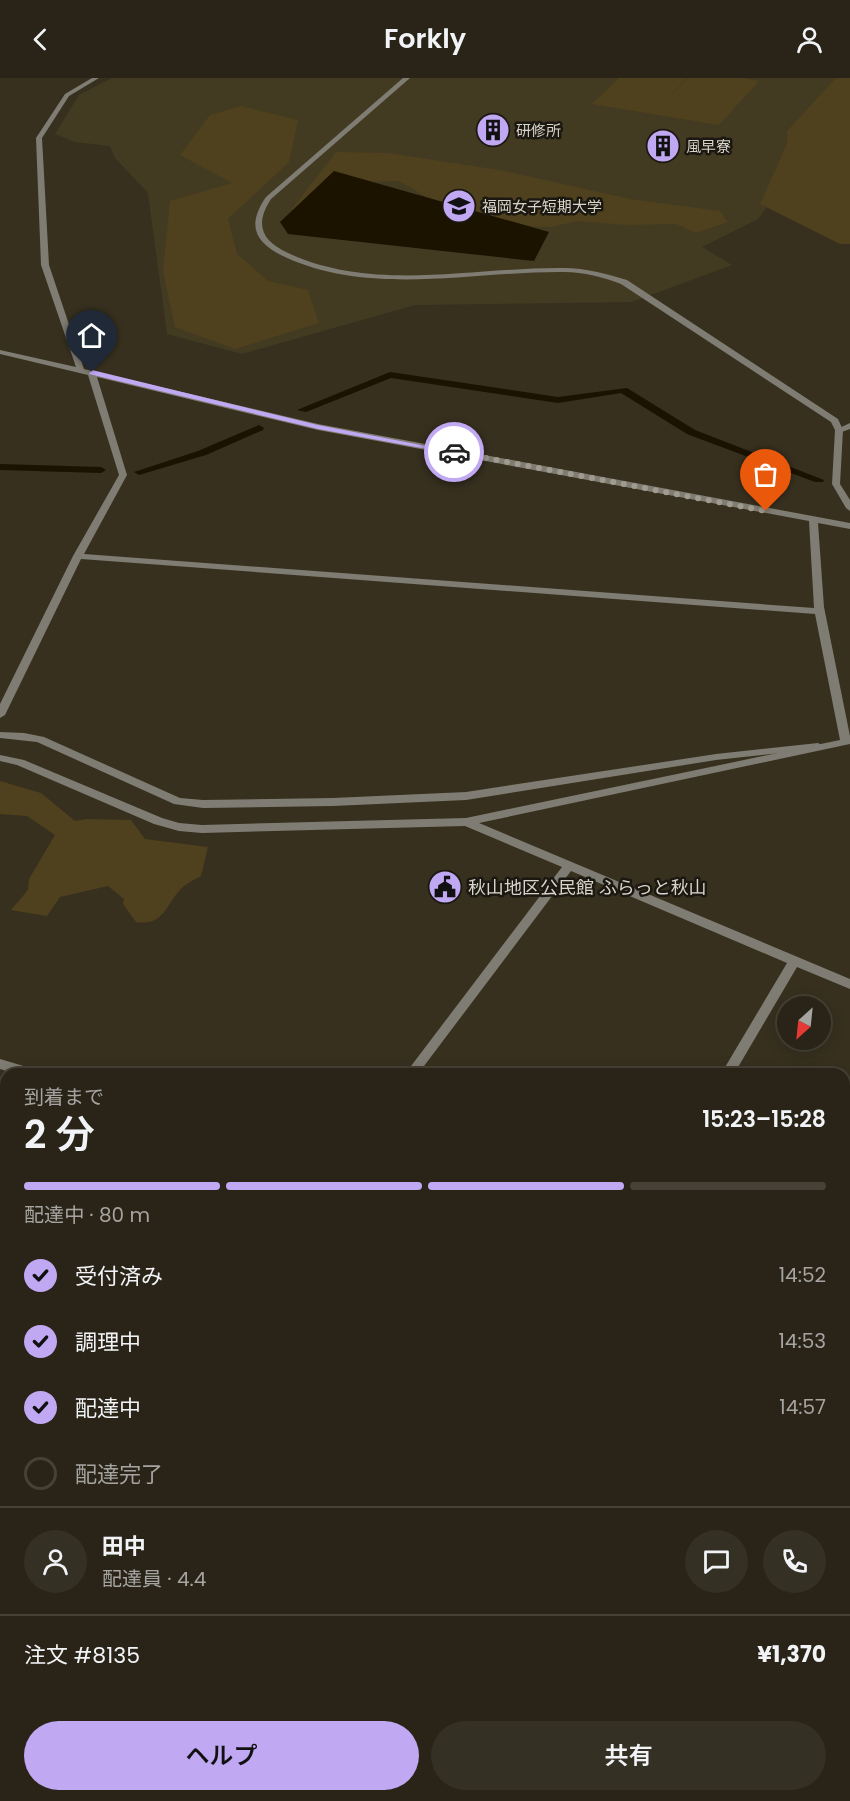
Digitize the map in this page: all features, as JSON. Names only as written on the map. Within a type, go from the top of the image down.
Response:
[{"type":"street","points":[[80,369],[45,266],[39,138],[67,95],[96,78]]},
{"type":"street","points":[[407,78],[268,198],[260,210],[258,223],[260,235],[270,246],[301,263],[325,270],[360,274],[411,276],[562,270],[602,274],[624,282],[835,420],[839,430],[836,484],[850,508]]},
{"type":"street","points":[[0,352],[80,369],[318,427],[850,526]]},
{"type":"street","points":[[0,715],[78,556],[123,475],[92,372]]},
{"type":"street","points":[[839,430],[850,426]]},
{"type":"street","points":[[0,758],[20,762],[158,821],[179,827],[202,829],[466,822],[848,741],[820,611],[813,520]]},
{"type":"street","points":[[78,556],[820,611]]},
{"type":"street","points":[[0,735],[40,739],[178,801],[196,804],[333,802],[466,796],[716,757],[822,746]]},
{"type":"street","points":[[466,822],[850,984]]},
{"type":"street","points":[[416,1068],[569,866]]},
{"type":"street","points":[[731,1068],[794,962]]},
{"type":"shaded area","name":"福岡女子短期大学","points":[[112,78],[850,78],[850,98],[758,219],[702,247],[732,265],[632,302],[415,305],[242,354],[167,334],[148,193],[115,158],[110,146],[75,142],[55,134],[79,95]]},
{"type":"shaded area","points":[[619,78],[687,78],[659,107],[688,78],[742,78],[759,81],[719,125],[592,104]]},
{"type":"shaded area","points":[[836,78],[850,78],[850,244],[840,244],[760,204],[787,144],[787,131]]},
{"type":"shaded area","points":[[241,106],[298,120],[289,162],[228,219],[237,254],[268,281],[308,290],[319,323],[235,349],[175,327],[163,271],[170,201],[232,183],[180,155],[210,115]]},
{"type":"shaded area","points":[[336,152],[388,153],[505,171],[630,199],[720,211],[728,222],[696,233],[676,224],[626,225],[578,221],[551,227],[509,226],[451,211],[399,181],[346,182],[319,230],[292,209]]},
{"type":"shaded area","points":[[334,171],[549,232],[534,261],[288,234],[280,222]]},
{"type":"shaded area","points":[[0,781],[41,793],[75,821],[131,820],[145,839],[208,847],[201,876],[182,888],[163,914],[153,921],[136,922],[123,904],[124,899],[108,886],[60,897],[47,916],[11,910],[28,890],[29,879],[55,835],[27,816],[0,814]]},
{"type":"waterway","points":[[302,410],[390,375],[558,400],[623,390],[691,432],[819,480]]},
{"type":"waterway","points":[[139,472],[202,453],[259,428]]},
{"type":"waterway","points":[[0,467],[101,470]]},
{"type":"way so far","points":[[454,452],[766,511]]},
{"type":"place","name":"研修所","points":[[493,130]]},
{"type":"place","name":"風早寮","points":[[663,146]]},
{"type":"place","name":"福岡女子短期大学","points":[[459,206]]},
{"type":"place","name":"秋山地区公民館 ふらっと秋山","points":[[445,887]]},
{"type":"route","points":[[92,372],[318,427],[454,452]]}]
